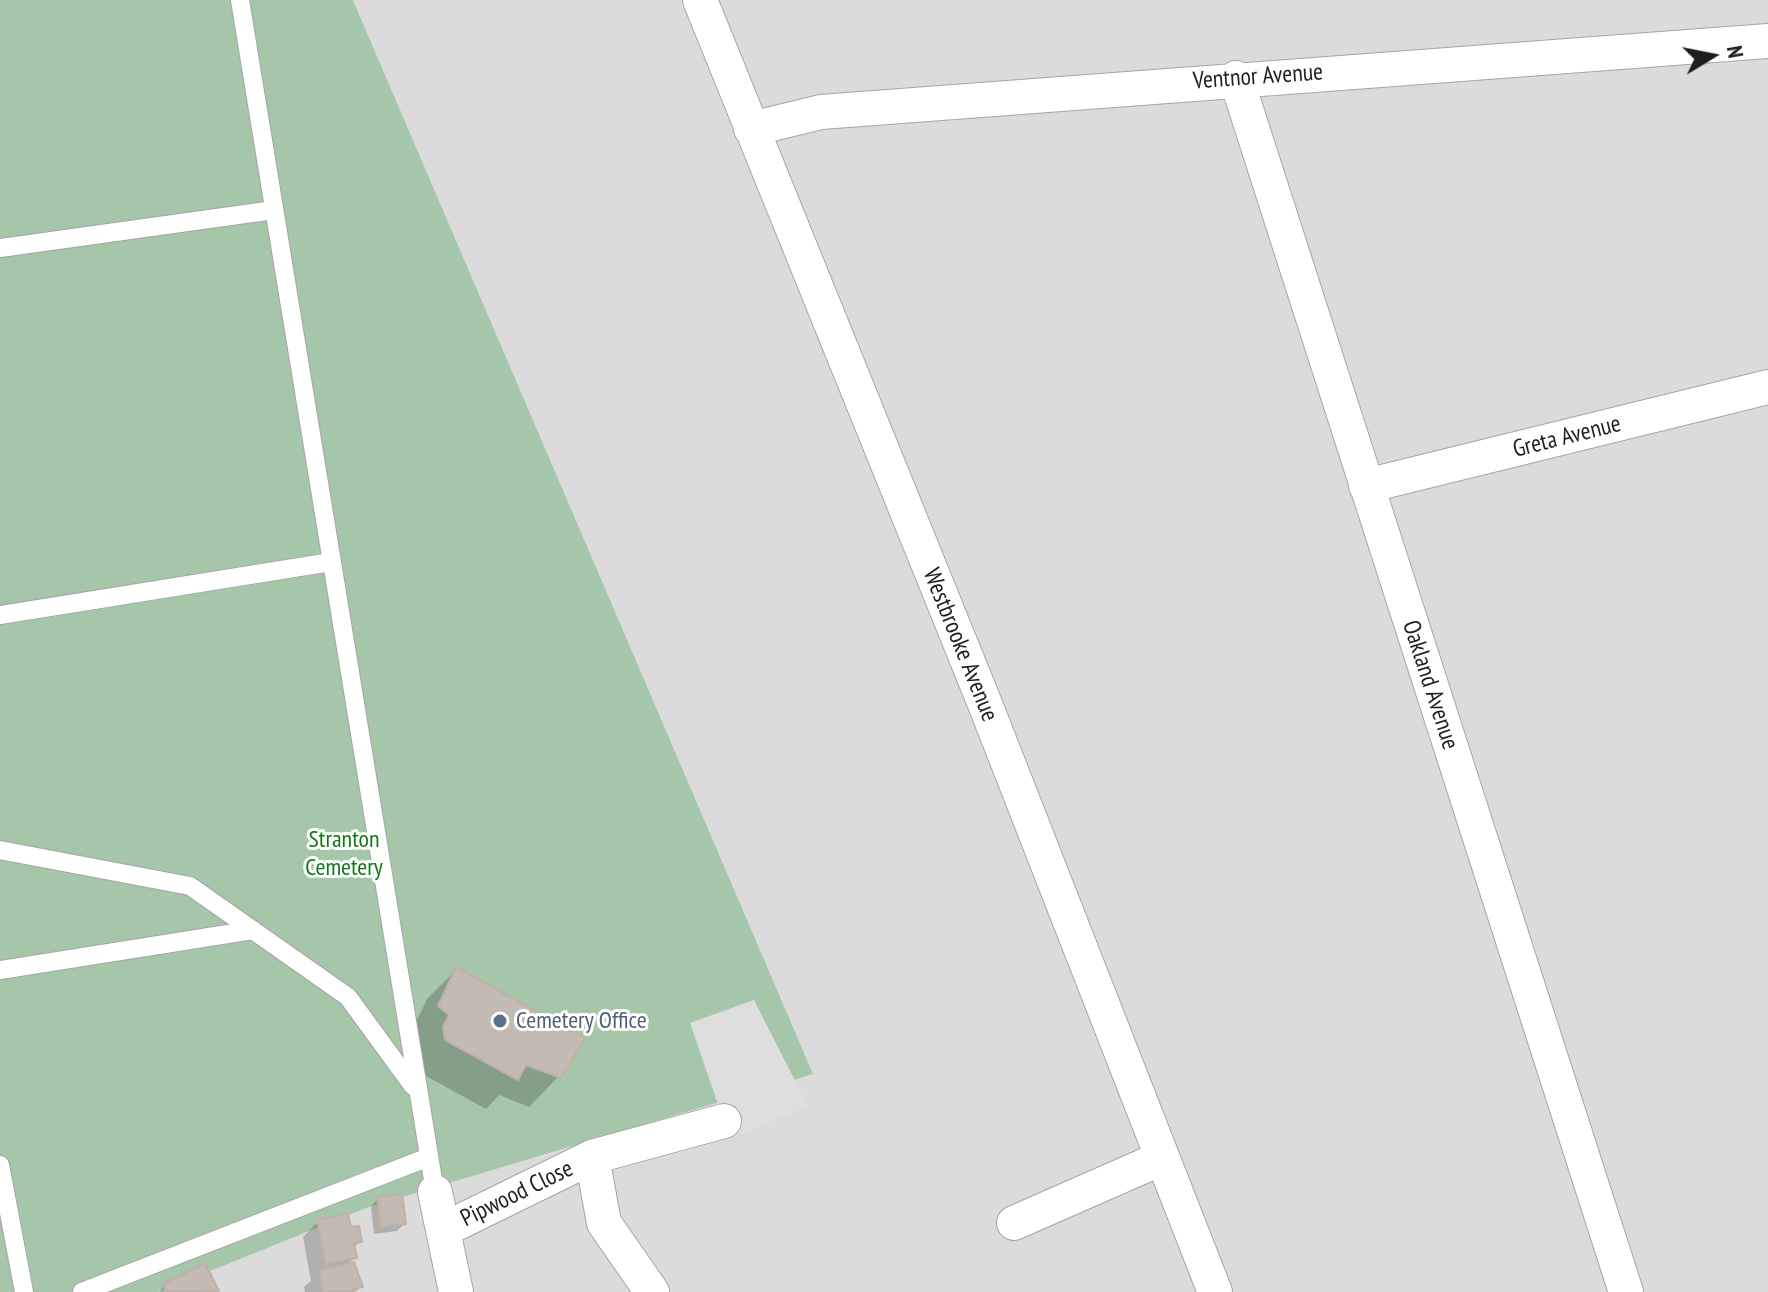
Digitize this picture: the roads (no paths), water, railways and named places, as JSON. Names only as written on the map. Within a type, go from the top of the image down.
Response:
[{"type":"street","name":"Westbrooke Avenue","points":[[700,0],[985,704],[1215,1292]]},
{"type":"street","name":"Ventnor Avenue","points":[[751,129],[821,112],[1236,78],[1768,41]]},
{"type":"street","name":"Oakland Avenue","points":[[1236,78],[1626,1292]]},
{"type":"street","name":"Greta Avenue","points":[[1366,486],[1768,387]]},
{"type":"street","name":"Pipwood Close","points":[[443,1230],[592,1157],[724,1121]]},
{"type":"street","name":"Pipwood Close","points":[[592,1157],[604,1223],[652,1292]]},
{"type":"street","points":[[1014,1223],[1162,1158]]},
{"type":"street","points":[[435,1192],[456,1292]]},
{"type":"lane","points":[[240,0],[435,1192]]},
{"type":"lane","points":[[0,248],[274,210]]},
{"type":"lane","points":[[0,615],[331,562]]},
{"type":"lane","points":[[0,850],[190,886],[348,997],[417,1091]]},
{"type":"lane","points":[[0,970],[253,930]]},
{"type":"lane","points":[[82,1292],[429,1157]]},
{"type":"lane","points":[[0,1165],[24,1292]]},
{"type":"place","name":"Cemetery Office","points":[[500,1021]]},
{"type":"park label","name":"Stranton Cemetery","points":[[344,854]]}]
